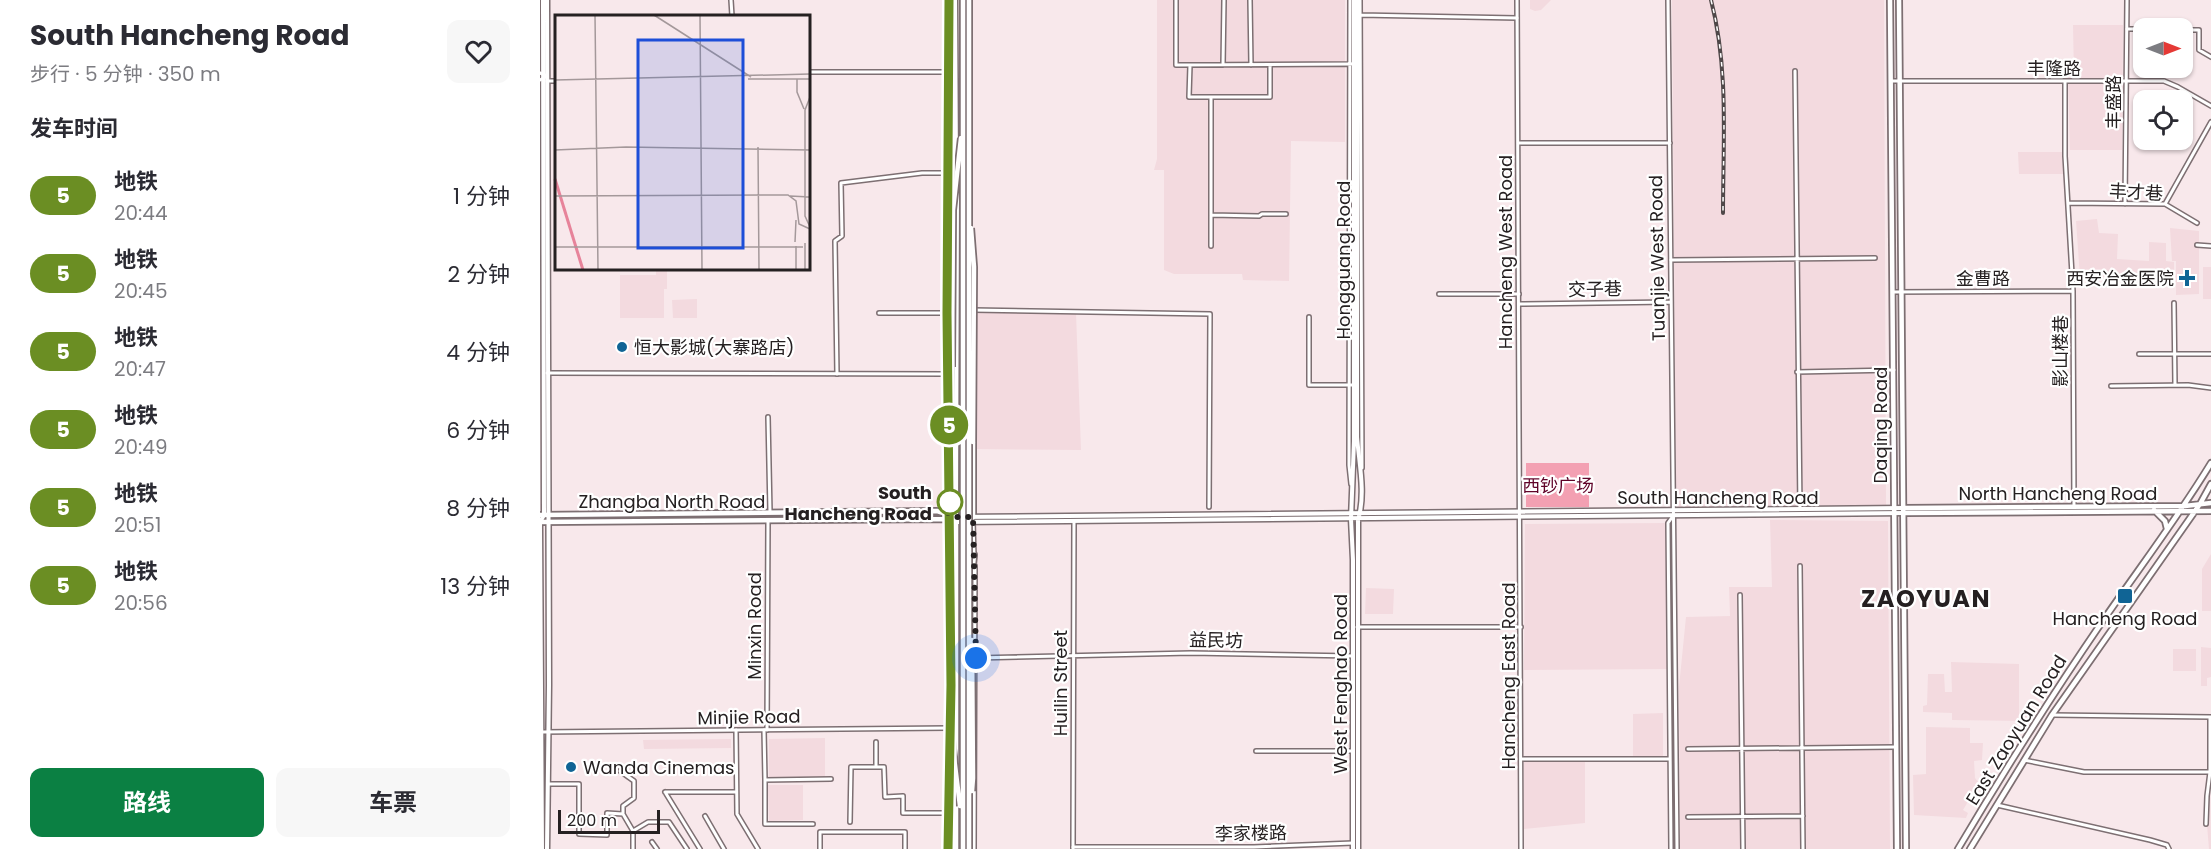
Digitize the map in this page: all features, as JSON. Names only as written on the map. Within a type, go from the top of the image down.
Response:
[{"type":"main road","points":[[545,0],[543,77],[544,515],[540,522],[541,715],[545,732],[548,784],[543,819],[548,849]]},
{"type":"main road","points":[[948,0],[947,374],[949,443]]},
{"type":"main road","points":[[956,0],[956,849]]},
{"type":"main road","points":[[963,0],[963,849]]},
{"type":"main road","points":[[969,0],[969,849]]},
{"type":"main road","name":"Hongguang Road","points":[[1351,519],[1352,64],[1355,0]]},
{"type":"main road","name":"Hongguang Road","points":[[1355,0],[1357,437],[1361,485],[1358,520]]},
{"type":"main road","name":"Daqing Road","points":[[1890,0],[1897,849]]},
{"type":"main road","name":"Daqing Road","points":[[1899,0],[1906,849]]},
{"type":"main road","points":[[949,849],[948,516],[953,203],[963,120]]},
{"type":"main road","points":[[969,208],[974,267],[973,519]]},
{"type":"main road","points":[[542,849],[549,522],[544,515],[541,401],[545,373]]},
{"type":"main road","name":"East Zaoyuan Road","points":[[1958,849],[2051,697],[2183,508],[2211,463]]},
{"type":"main road","name":"East Zaoyuan Road","points":[[1970,849],[2052,715],[2200,504],[2211,484]]},
{"type":"main road","name":"North Hancheng Road","points":[[1905,510],[2154,510],[2211,503]]},
{"type":"main road","points":[[2183,508],[2194,511],[2211,511]]},
{"type":"main road","name":"North Hancheng Road","points":[[2074,510],[2183,508]]},
{"type":"main road","name":"South Hancheng Road","points":[[1074,519],[1351,512],[1673,514],[1905,510]]},
{"type":"main road","points":[[2154,510],[2165,521],[2167,530]]},
{"type":"main road","name":"Zhangba North Road","points":[[544,515],[937,512],[948,516]]},
{"type":"main road","name":"South Hancheng Road","points":[[956,519],[1358,520],[1520,514]]},
{"type":"main road","points":[[948,516],[956,519]]},
{"type":"main road","name":"Zhangba North Road","points":[[540,522],[768,521],[948,516]]},
{"type":"main road","name":"West Fenghao Road","points":[[1351,519],[1355,656],[1356,846]]},
{"type":"main road","name":"West Fenghao Road","points":[[1356,846],[1353,751],[1355,656],[1358,627],[1358,520]]},
{"type":"main road","points":[[948,551],[952,593],[953,748],[963,823]]},
{"type":"main road","points":[[969,808],[974,778],[972,574],[974,555]]},
{"type":"street","points":[[731,0],[732,15]]},
{"type":"street","points":[[1176,0],[1176,65],[1352,64]]},
{"type":"street","points":[[1223,65],[1224,0]]},
{"type":"street","points":[[1250,0],[1251,65]]},
{"type":"street","points":[[1355,0],[1360,15],[1361,485]]},
{"type":"street","name":"Hancheng West Road","points":[[1516,0],[1520,504]]},
{"type":"street","name":"Tuanjie West Road","points":[[1668,0],[1677,849]]},
{"type":"street","name":"丰盛路","points":[[2125,204],[2127,0]]},
{"type":"street","points":[[1360,15],[1517,18]]},
{"type":"street","points":[[2127,29],[2133,29]]},
{"type":"street","points":[[2193,30],[2199,30],[2199,51],[2211,57]]},
{"type":"street","points":[[1190,65],[1190,97],[1270,97],[1270,65]]},
{"type":"street","points":[[1795,71],[1800,512]]},
{"type":"street","points":[[810,72],[948,72]]},
{"type":"street","name":"丰隆路","points":[[1891,81],[2170,83],[2211,106]]},
{"type":"street","name":"影山楼巷","points":[[2065,81],[2073,291],[2074,510]]},
{"type":"street","points":[[1211,97],[1211,246]]},
{"type":"street","points":[[2165,204],[2211,122]]},
{"type":"street","points":[[1518,143],[1670,143]]},
{"type":"street","points":[[837,374],[835,241],[842,236],[841,183],[922,173],[948,173]]},
{"type":"street","name":"丰才巷","points":[[2068,203],[2165,204],[2197,224]]},
{"type":"street","points":[[1211,215],[1286,214]]},
{"type":"street","points":[[2197,245],[2211,246]]},
{"type":"street","points":[[1671,260],[1875,258]]},
{"type":"street","name":"金曹路","points":[[1893,292],[2073,291]]},
{"type":"street","points":[[1439,294],[1519,294]]},
{"type":"street","name":"交子巷","points":[[1519,304],[1671,302]]},
{"type":"street","points":[[2174,303],[2175,386]]},
{"type":"street","points":[[956,313],[973,310],[1210,314],[1209,507]]},
{"type":"street","points":[[879,312],[947,313]]},
{"type":"street","points":[[1310,317],[1309,385],[1352,385]]},
{"type":"street","points":[[2139,354],[2211,354]]},
{"type":"street","points":[[1797,372],[1893,370]]},
{"type":"street","points":[[545,373],[947,374]]},
{"type":"street","points":[[2111,386],[2211,388]]},
{"type":"street","points":[[768,417],[770,514]]},
{"type":"street","name":"Hancheng East Road","points":[[1520,504],[1521,849]]},
{"type":"street","name":"Tuanjie West Road","points":[[1671,849],[1668,523],[1673,514]]},
{"type":"street","points":[[973,519],[976,658],[974,849]]},
{"type":"street","name":"Huilin Street","points":[[1073,848],[1074,519]]},
{"type":"street","name":"Minxin Road","points":[[768,521],[765,824],[813,824]]},
{"type":"street","points":[[1800,566],[1803,849]]},
{"type":"street","points":[[1740,595],[1743,849]]},
{"type":"street","points":[[1358,627],[1521,627]]},
{"type":"street","name":"益民坊","points":[[957,658],[1191,653],[1355,656]]},
{"type":"street","points":[[2052,715],[2211,717],[2211,772],[2206,824]]},
{"type":"street","name":"Minjie Road","points":[[545,732],[957,728]]},
{"type":"street","points":[[736,730],[737,814],[758,849]]},
{"type":"street","points":[[876,742],[876,767]]},
{"type":"street","points":[[1688,749],[1896,747]]},
{"type":"street","points":[[1256,751],[1353,751]]},
{"type":"street","points":[[1522,759],[1670,759]]},
{"type":"street","points":[[2024,760],[2084,772],[2211,772]]},
{"type":"street","points":[[850,822],[851,767],[884,767],[885,797],[903,796],[903,813],[948,813]]},
{"type":"street","points":[[620,771],[633,782],[634,798],[623,806],[623,814],[633,831],[633,849]]},
{"type":"street","points":[[765,780],[831,779]]},
{"type":"street","points":[[548,784],[579,784],[579,834],[607,835],[608,813],[623,814]]},
{"type":"street","points":[[700,849],[665,792],[736,792]]},
{"type":"street","points":[[1997,805],[2150,840],[2167,845],[2169,849]]},
{"type":"street","points":[[705,816],[724,849]]},
{"type":"street","points":[[1688,817],[1803,816]]},
{"type":"street","points":[[633,831],[648,822],[669,822],[687,849]]},
{"type":"street","points":[[820,849],[820,832],[905,832],[905,849]]},
{"type":"street","points":[[652,842],[657,849]]},
{"type":"street","name":"李家楼路","points":[[1073,848],[1356,846]]},
{"type":"shaded area","points":[[1157,0],[1345,0],[1345,142],[1291,141],[1289,281],[1243,280],[1242,274],[1174,274],[1164,270],[1164,170],[1154,170],[1157,159]]},
{"type":"shaded area","points":[[1530,0],[1551,0],[1541,10],[1535,11],[1530,9]]},
{"type":"shaded area","points":[[1672,0],[1884,0],[1886,505],[1676,507]]},
{"type":"shaded area","points":[[2073,25],[2123,25],[2122,150],[2070,150],[2068,76],[2074,76]]},
{"type":"shaded area","points":[[2018,152],[2062,152],[2063,174],[2019,174]]},
{"type":"shaded area","points":[[2097,219],[2099,233],[2118,234],[2117,259],[2149,261],[2149,242],[2166,243],[2166,261],[2174,262],[2174,284],[2110,286],[2109,277],[2080,277],[2076,221]]},
{"type":"shaded area","name":"西安冶金医院","points":[[2170,228],[2199,231],[2199,294],[2176,295],[2176,261],[2172,261]]},
{"type":"shaded area","points":[[2203,267],[2211,267],[2211,299],[2203,299]]},
{"type":"shaded area","points":[[656,270],[667,270],[667,289],[664,289],[664,318],[620,318],[620,275],[656,275]]},
{"type":"shaded area","points":[[697,299],[697,318],[673,318],[672,300]]},
{"type":"shaded area","points":[[977,313],[1076,313],[1081,450],[976,449]]},
{"type":"shaded area","points":[[1770,520],[1888,521],[1890,849],[1680,849],[1679,687],[1686,617],[1730,616],[1729,587],[1772,587]]},
{"type":"shaded area","points":[[1666,523],[1667,669],[1524,670],[1525,524]]},
{"type":"shaded area","points":[[2211,554],[2211,611],[2202,611],[2202,569]]},
{"type":"shaded area","points":[[1366,588],[1394,589],[1393,614],[1365,614]]},
{"type":"shaded area","points":[[2201,647],[2211,648],[2211,677],[2207,678],[2207,686],[2201,686]]},
{"type":"shaded area","points":[[2173,649],[2196,649],[2196,671],[2173,671]]},
{"type":"shaded area","points":[[1951,662],[2019,664],[2019,713],[2027,716],[2024,721],[1952,720],[1952,713],[1923,712],[1923,706],[1927,705],[1928,674],[1944,674],[1945,692],[1952,692]]},
{"type":"shaded area","points":[[1663,713],[1663,756],[1633,756],[1633,714]]},
{"type":"shaded area","points":[[1926,727],[1970,728],[1970,743],[1983,743],[1982,760],[1974,761],[1975,778],[1979,783],[1963,810],[1968,813],[1966,818],[1914,815],[1913,775],[1926,774]]},
{"type":"shaded area","points":[[825,738],[825,777],[769,777],[769,739]]},
{"type":"shaded area","points":[[731,739],[731,748],[644,749],[643,740]]},
{"type":"shaded area","points":[[1524,760],[1585,760],[1585,823],[1524,829]]},
{"type":"shaded area","points":[[2210,775],[2211,849],[2209,849],[2207,825]]},
{"type":"shaded area","points":[[768,785],[803,785],[803,820],[769,821]]},
{"type":"green space","name":"西钞广场","points":[[1526,463],[1589,463],[1589,507],[1526,507]]},
{"type":"railway","points":[[1711,0],[1717,26],[1723,79],[1723,213]]},
{"type":"metro line","name":"5","points":[[948,849],[951,685],[947,313],[949,0]]},
{"type":"place","name":"西安冶金医院","points":[[2187,278]]},
{"type":"place","name":"恒大影城(大寨路店)","points":[[622,347]]},
{"type":"place","name":"South Hancheng Road","points":[[950,502]]},
{"type":"place","name":"Hancheng Road","points":[[2125,596]]},
{"type":"place","name":"Wanda Cinemas","points":[[571,767]]},
{"type":"district","name":"ZAOYUAN","points":[[1926,598]]},
{"type":"route","points":[[950,502],[948,513],[956,517],[973,517],[976,658]]}]
